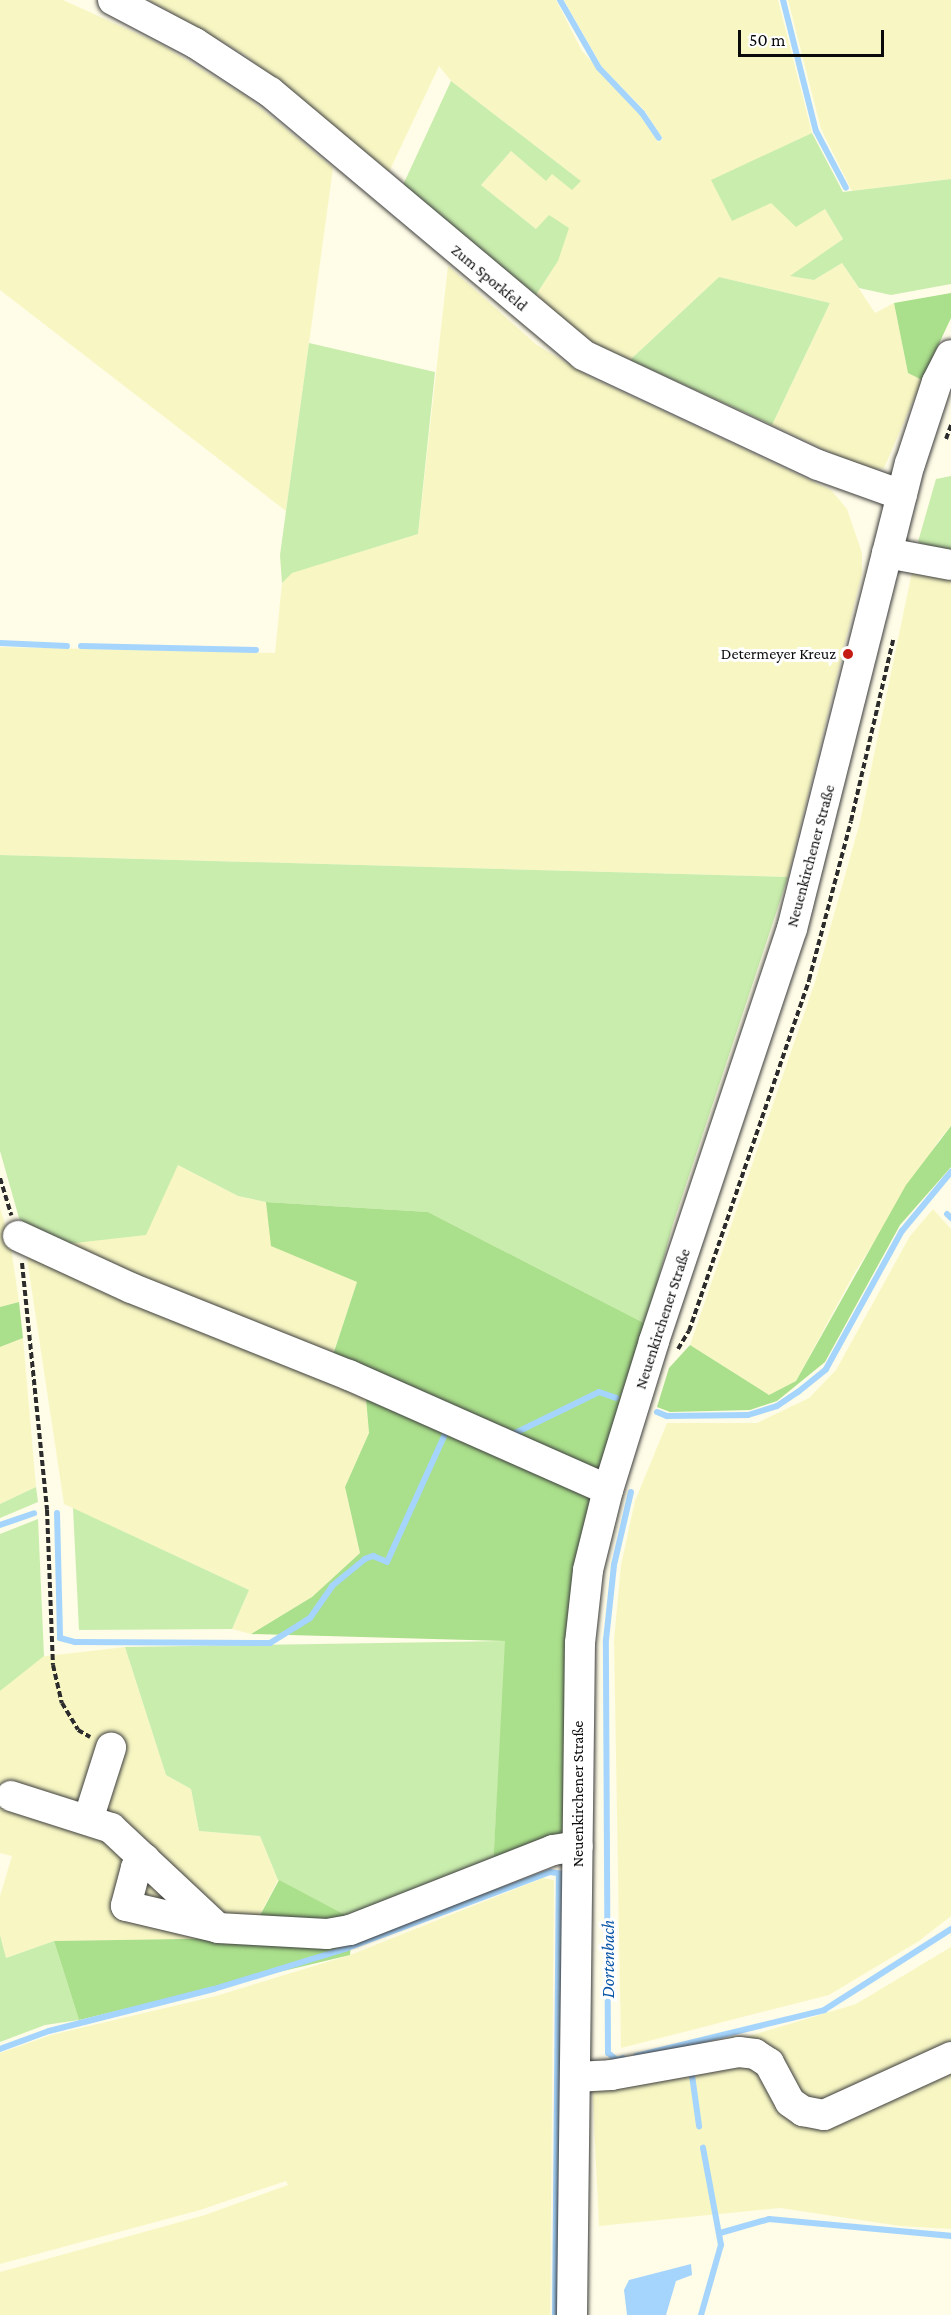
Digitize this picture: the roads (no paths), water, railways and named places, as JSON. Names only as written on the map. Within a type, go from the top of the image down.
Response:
[{"type":"street","name":"Zum Sporkfeld","points":[[113,0],[195,43],[270,92],[583,355],[818,465],[902,495]]},
{"type":"street","name":"Neuenkirchener Straße","points":[[572,2315],[580,1643],[588,1570],[608,1490],[792,929],[902,495],[937,382],[951,355]]},
{"type":"street","points":[[887,553],[951,565]]},
{"type":"street","points":[[18,1236],[131,1288],[349,1375],[608,1490]]},
{"type":"street","points":[[88,1820],[111,1748]]},
{"type":"street","points":[[11,1796],[111,1828],[218,1928]]},
{"type":"street","points":[[145,1859],[136,1868],[126,1906],[218,1928],[327,1934],[350,1930],[553,1850],[578,1846]]},
{"type":"street","points":[[575,2077],[611,2075],[739,2052],[755,2054],[769,2063],[790,2102],[803,2111],[824,2115],[951,2057]]},
{"type":"water","points":[[691,2264],[692,2275],[676,2281],[666,2315],[627,2315],[624,2290],[629,2280]]},
{"type":"waterway","points":[[560,0],[599,68],[642,113],[659,138]]},
{"type":"waterway","points":[[783,0],[816,131],[846,188]]},
{"type":"waterway","points":[[0,643],[67,646]]},
{"type":"waterway","points":[[81,646],[256,650]]},
{"type":"waterway","points":[[657,1412],[667,1416],[748,1415],[777,1406],[798,1392],[826,1369],[902,1231],[951,1172]]},
{"type":"waterway","points":[[947,1214],[951,1218]]},
{"type":"waterway","points":[[511,1435],[599,1392],[616,1398]]},
{"type":"waterway","points":[[57,1513],[60,1638],[75,1642],[270,1643],[310,1618],[332,1586],[365,1559],[373,1556],[387,1562],[447,1430]]},
{"type":"waterway","name":"Dortenbach","points":[[623,2058],[617,2060],[608,2053],[606,1640],[614,1565],[631,1492]]},
{"type":"waterway","points":[[0,1525],[34,1513]]},
{"type":"waterway","points":[[0,2049],[49,2031],[214,1989],[345,1949],[550,1872],[564,1874]]},
{"type":"waterway","points":[[555,2315],[559,1874]]},
{"type":"waterway","name":"Dortenbach","points":[[636,2056],[824,2010],[951,1929]]},
{"type":"waterway","points":[[691,2068],[699,2126]]},
{"type":"waterway","points":[[701,2315],[721,2245],[703,2148]]},
{"type":"waterway","points":[[720,2233],[769,2219],[951,2236]]},
{"type":"place","name":"Determeyer Kreuz","points":[[848,654]]}]
